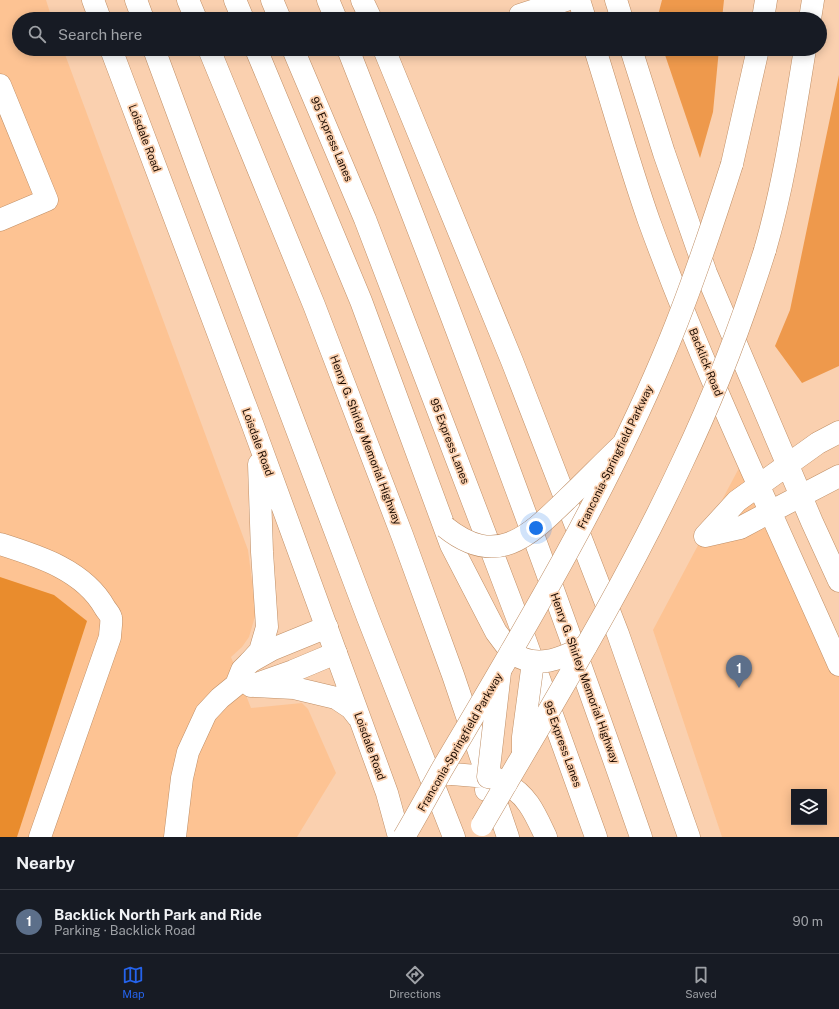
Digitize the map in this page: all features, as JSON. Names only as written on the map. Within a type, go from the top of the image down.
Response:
[{"type":"main road","points":[[93,0],[97,12]]},
{"type":"main road","points":[[136,0],[140,12]]},
{"type":"main road","points":[[188,0],[193,12]]},
{"type":"main road","points":[[235,0],[240,12]]},
{"type":"main road","points":[[272,0],[277,12]]},
{"type":"main road","points":[[328,0],[333,12]]},
{"type":"main road","points":[[362,0],[368,12]]},
{"type":"main road","points":[[529,12],[566,0]]},
{"type":"main road","points":[[579,0],[583,12]]},
{"type":"main road","points":[[616,0],[620,12]]},
{"type":"main road","points":[[764,12],[766,0]]},
{"type":"main road","name":"Loisdale Road","points":[[114,56],[252,423],[387,793],[399,837]]},
{"type":"main road","points":[[157,56],[368,618],[454,837]]},
{"type":"main road","name":"Henry G. Shirley Memorial Highway","points":[[212,56],[314,305],[399,527],[453,675],[508,837]]},
{"type":"main road","points":[[259,56],[361,301],[445,527],[459,561],[496,632],[511,652],[526,661],[547,661],[559,658],[586,646]]},
{"type":"main road","name":"95 Express Lanes","points":[[296,56],[371,233],[518,620],[596,837]]},
{"type":"main road","name":"Henry G. Shirley Memorial Highway","points":[[351,56],[480,392],[562,613],[641,837]]},
{"type":"main road","points":[[387,56],[512,361],[618,634],[689,837]]},
{"type":"main road","name":"Backlick Road","points":[[597,56],[649,221],[683,307],[758,486],[839,666]]},
{"type":"main road","points":[[633,56],[664,153],[706,273],[800,496],[839,581]]},
{"type":"main road","name":"Franconia-Springfield Parkway","points":[[404,837],[541,601],[597,497],[641,407],[697,271],[732,164],[756,56]]},
{"type":"main road","points":[[497,780],[523,754],[586,646],[629,568],[682,463],[711,400],[734,343],[773,222],[787,158],[804,56]]},
{"type":"main road","points":[[0,85],[47,200],[0,220]]},
{"type":"main road","points":[[246,685],[242,670],[260,651],[267,627],[262,552],[260,467],[258,449],[252,423]]},
{"type":"main road","points":[[839,432],[818,443],[737,501],[705,536],[740,528],[839,476]]},
{"type":"main road","points":[[445,527],[457,537],[475,545],[497,546],[518,540],[528,534],[551,514],[621,446]]},
{"type":"main road","points":[[0,544],[31,554],[64,569],[84,582],[101,600],[111,618],[110,637],[40,837]]},
{"type":"main road","points":[[532,809],[525,783],[523,737],[541,601]]},
{"type":"main road","points":[[250,662],[273,649],[326,627]]},
{"type":"main road","points":[[478,831],[497,780],[500,672],[499,647],[496,632]]},
{"type":"main road","points":[[175,837],[182,778],[188,752],[206,713],[220,698],[246,685],[336,653]]},
{"type":"main road","points":[[246,685],[294,688],[336,698],[351,708],[361,722]]},
{"type":"main road","points":[[440,773],[497,780],[519,792],[532,809],[546,837]]},
{"type":"shaded area","points":[[0,0],[46,0],[50,12],[12,12],[12,56],[66,56],[248,550],[256,613],[249,637],[242,647],[231,657],[251,708],[302,703],[308,709],[336,773],[297,837],[0,837]]},
{"type":"shaded area","points":[[662,0],[724,0],[723,12],[659,12]]},
{"type":"shaded area","points":[[665,56],[718,56],[713,112],[700,158]]},
{"type":"shaded area","points":[[839,75],[839,366],[802,383],[775,346],[790,310]]},
{"type":"shaded area","points":[[747,453],[839,658],[839,837],[722,837],[653,630]]},
{"type":"building","points":[[0,577],[54,595],[87,621],[17,837],[0,837]]},
{"type":"place","name":"Backlick North Park and Ride","points":[[739,688]]}]
